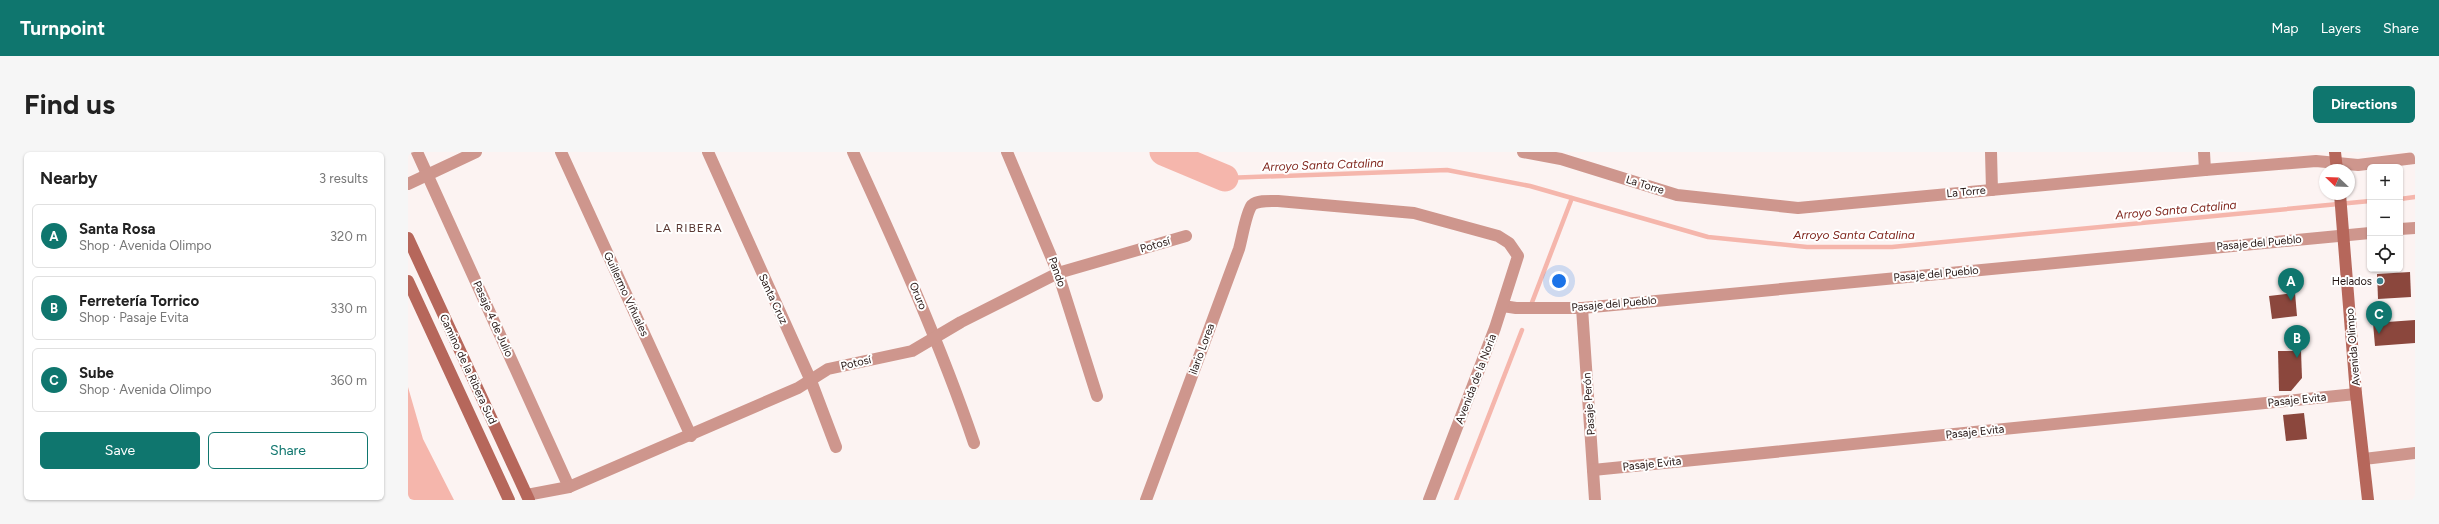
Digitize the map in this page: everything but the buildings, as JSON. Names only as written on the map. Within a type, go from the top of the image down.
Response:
[{"type":"main road","name":"Avenida Olimpo","points":[[2340,200],[2356,394],[2368,500]]},
{"type":"main road","name":"Camino de la Ribera Sud","points":[[408,238],[528,497]]},
{"type":"main road","name":"Camino de la Ribera Sud","points":[[408,281],[509,500]]},
{"type":"street","name":"Pasaje 4 de Julio","points":[[417,152],[568,487]]},
{"type":"street","points":[[408,184],[476,152]]},
{"type":"street","name":"Guillermo Viñuales","points":[[561,152],[691,436]]},
{"type":"street","name":"Santa Cruz","points":[[708,152],[811,380],[836,447]]},
{"type":"street","name":"Oruro","points":[[853,152],[935,338],[974,443]]},
{"type":"street","name":"Pando","points":[[1007,152],[1058,273],[1097,396]]},
{"type":"street","name":"La Torre","points":[[1523,152],[1562,156],[1677,195],[1798,208],[2316,161],[2358,165],[2415,158]]},
{"type":"street","points":[[1991,152],[1992,190]]},
{"type":"street","points":[[2204,152],[2206,170]]},
{"type":"street","name":"ilario Lorea","points":[[1146,500],[1239,249],[1252,205],[1259,202],[1361,207],[1414,213],[1498,236],[1509,243],[1518,256]]},
{"type":"street","points":[[2403,229],[2415,228]]},
{"type":"street","name":"Pasaje del Pueblo","points":[[1503,306],[1516,308],[1582,308],[2367,232]]},
{"type":"street","name":"Potosí","points":[[528,497],[568,487],[691,436],[798,388],[828,369],[912,352],[935,338],[1058,273],[1186,236]]},
{"type":"street","name":"Avenida de la Noria","points":[[1429,500],[1503,306],[1518,256]]},
{"type":"street","name":"Pasaje Perón","points":[[1582,308],[1595,500]]},
{"type":"street","name":"Pasaje Evita","points":[[1593,470],[2356,394]]},
{"type":"street","points":[[2364,459],[2415,453]]},
{"type":"shaded area","points":[[408,387],[423,439],[454,500],[408,500]]},
{"type":"waterway","points":[[1163,152],[1225,178]]},
{"type":"waterway","name":"Arroyo Santa Catalina","points":[[1225,178],[1447,170],[1530,186],[1708,237],[1807,247],[1892,247],[2367,201]]},
{"type":"waterway","name":"Arroyo Santa Catalina","points":[[2403,199],[2415,197]]},
{"type":"waterway","points":[[1531,305],[1572,198]]},
{"type":"waterway","points":[[1456,500],[1522,330]]},
{"type":"place","name":"Helados","points":[[2380,281]]},
{"type":"place","name":"Santa Rosa","points":[[2291,301]]},
{"type":"place","name":"Sube","points":[[2379,334]]},
{"type":"place","name":"Ferretería Torrico","points":[[2297,358]]},
{"type":"district","name":"LA RIBERA","points":[[689,228]]}]
